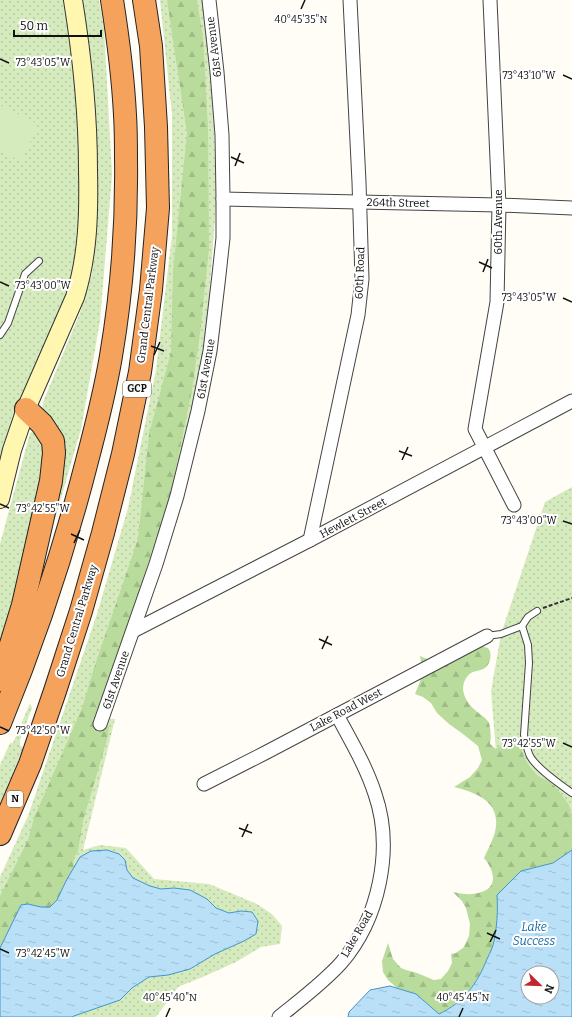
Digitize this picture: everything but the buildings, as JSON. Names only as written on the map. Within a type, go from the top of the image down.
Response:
[{"type":"highway","name":"GCP","points":[[0,723],[38,622],[72,520],[102,402],[111,356],[121,280],[126,197],[126,116],[112,0]]},
{"type":"highway","name":"Grand Central Parkway","points":[[30,764],[81,611],[99,547],[123,454],[140,372],[152,290],[158,208],[156,127],[151,46],[144,0]]},
{"type":"highway","points":[[0,680],[23,605],[51,482],[54,453],[53,441],[42,424],[26,409]]},
{"type":"highway","name":"N","points":[[0,834],[30,764]]},
{"type":"main road","points":[[0,499],[14,444],[26,409],[75,297],[82,275],[86,250],[88,204],[87,133],[82,61],[73,0]]},
{"type":"street","name":"61st Avenue","points":[[100,724],[156,564],[198,412],[210,351],[223,238],[223,199],[222,135],[218,80],[209,0]]},
{"type":"street","name":"60th Road","points":[[310,540],[358,315],[362,279],[360,202],[350,0]]},
{"type":"street","name":"60th Avenue","points":[[490,0],[499,205],[497,302],[475,429],[514,505]]},
{"type":"street","name":"264th Street","points":[[223,199],[572,208]]},
{"type":"street","name":"Hewlett Street","points":[[133,631],[310,540],[572,401]]},
{"type":"street","name":"Lake Road West","points":[[204,784],[487,636]]},
{"type":"street","name":"Lake Road","points":[[279,1017],[321,982],[349,952],[366,923],[380,884],[383,839],[381,818],[376,794],[358,753],[336,715]]},
{"type":"lane","points":[[0,335],[8,323],[25,274],[39,261]]},
{"type":"lane","points":[[487,636],[501,634],[522,626],[528,617],[537,611]]},
{"type":"lane","points":[[522,626],[528,645],[529,663],[524,735],[526,747],[530,757],[537,766],[569,791],[572,784]]},
{"type":"path","points":[[537,611],[572,598]]},
{"type":"green space","points":[[0,0],[73,0],[86,249],[0,499]]},
{"type":"green space","points":[[82,0],[99,0],[104,28],[112,175],[100,321],[81,429],[55,519],[50,518],[42,410],[43,402],[80,313],[92,273],[97,224],[93,75]]},
{"type":"green space","points":[[160,0],[202,0],[213,84],[216,205],[206,337],[190,423],[170,506],[100,718],[115,719],[83,850],[100,845],[126,848],[154,879],[209,884],[257,904],[272,914],[282,926],[280,944],[261,947],[236,962],[178,987],[156,1017],[0,1017],[0,877],[28,816],[97,614],[128,508],[156,370],[172,235],[172,115]]},
{"type":"green space","points":[[167,0],[197,0],[203,37],[208,128],[209,249],[200,334],[192,390],[171,493],[130,618],[93,721],[96,727],[105,725],[109,727],[108,736],[83,821],[78,851],[74,858],[73,868],[57,900],[50,907],[41,907],[28,904],[21,905],[0,948],[0,896],[28,840],[34,818],[82,708],[138,539],[149,434],[171,352],[173,271],[187,133]]},
{"type":"green space","points":[[0,105],[38,124],[22,161],[0,152]]},
{"type":"green space","points":[[37,429],[49,450],[0,660],[0,544],[30,433]]},
{"type":"green space","points":[[572,487],[572,850],[501,812],[491,691],[501,634],[545,502]]},
{"type":"green space","points":[[481,646],[488,648],[490,651],[490,660],[489,663],[481,670],[472,672],[466,678],[463,689],[466,698],[471,706],[489,723],[491,734],[490,744],[496,749],[504,744],[509,736],[521,748],[530,767],[538,776],[550,782],[569,805],[572,813],[572,850],[553,863],[521,871],[497,895],[497,918],[494,941],[483,968],[469,991],[456,1003],[439,1014],[416,994],[397,988],[388,980],[383,972],[382,961],[388,943],[393,959],[401,968],[434,980],[441,979],[448,971],[452,963],[451,954],[456,953],[464,947],[469,936],[470,924],[466,908],[462,901],[453,892],[467,894],[480,893],[486,890],[493,882],[492,871],[484,858],[495,832],[495,813],[486,800],[471,792],[454,787],[470,777],[478,768],[482,760],[478,746],[449,724],[437,713],[431,703],[423,697],[415,694],[423,674],[420,656],[432,661]]},
{"type":"green space","points":[[30,703],[32,708],[20,740],[20,745],[23,748],[0,806],[0,765],[10,743],[13,743]]},
{"type":"water","points":[[107,850],[119,854],[125,860],[127,870],[133,878],[150,886],[161,889],[174,888],[190,890],[207,899],[216,908],[229,913],[241,911],[252,912],[258,921],[256,934],[215,954],[190,969],[168,975],[149,977],[132,988],[120,1000],[72,1017],[0,1017],[0,948],[21,905],[28,904],[41,907],[50,907],[57,900],[80,857],[91,851]]},
{"type":"water","name":"Lake Success","points":[[572,850],[572,1017],[348,1017],[349,1012],[370,990],[390,986],[416,994],[439,1014],[456,1004],[474,984],[492,948],[497,924],[497,895],[521,871],[553,863]]}]
